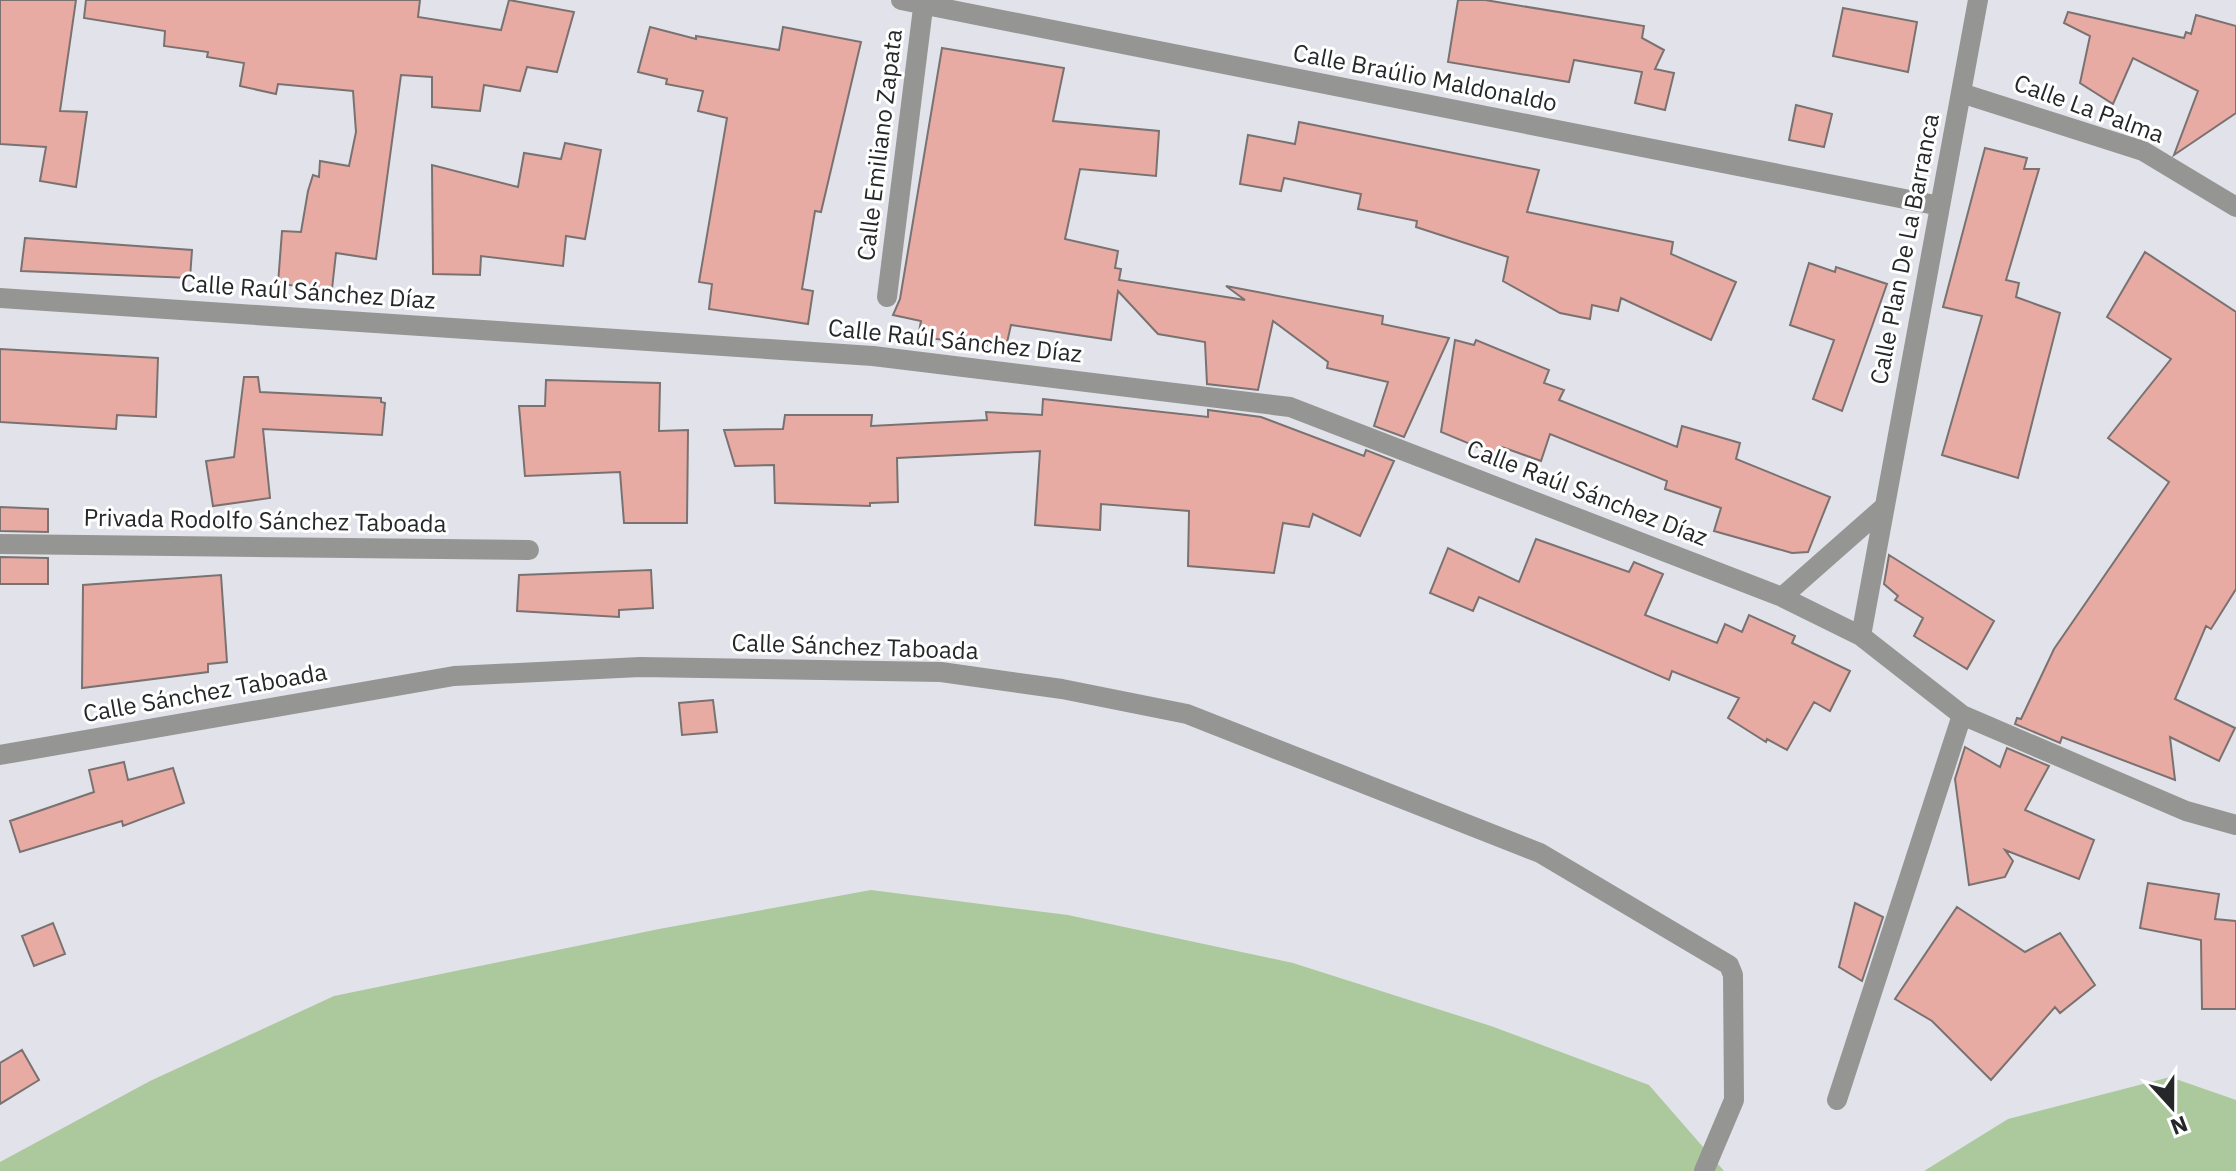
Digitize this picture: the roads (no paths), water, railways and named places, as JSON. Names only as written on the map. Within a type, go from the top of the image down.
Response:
[{"type":"street","name":"Calle Braúlio Maldonaldo","points":[[901,0],[1940,206]]},
{"type":"street","name":"Calle Plan De La Barranca","points":[[1861,636],[1978,0]]},
{"type":"street","name":"Calle Emiliano Zapata","points":[[887,297],[923,2]]},
{"type":"street","name":"Calle La Palma","points":[[1961,93],[2143,151],[2236,207]]},
{"type":"street","name":"Calle Raúl Sánchez Díaz","points":[[0,298],[873,356],[1290,407],[1782,597],[1861,636],[1962,715],[2186,811],[2236,825]]},
{"type":"street","points":[[1782,597],[1883,508]]},
{"type":"street","name":"Privada Rodolfo Sánchez Taboada","points":[[0,544],[529,550]]},
{"type":"street","name":"Calle Sánchez Taboada","points":[[0,755],[454,676],[640,667],[941,672],[1062,689],[1187,714],[1540,853],[1729,965],[1733,975],[1734,1100],[1704,1171]]},
{"type":"street","points":[[1837,1100],[1962,715]]}]
